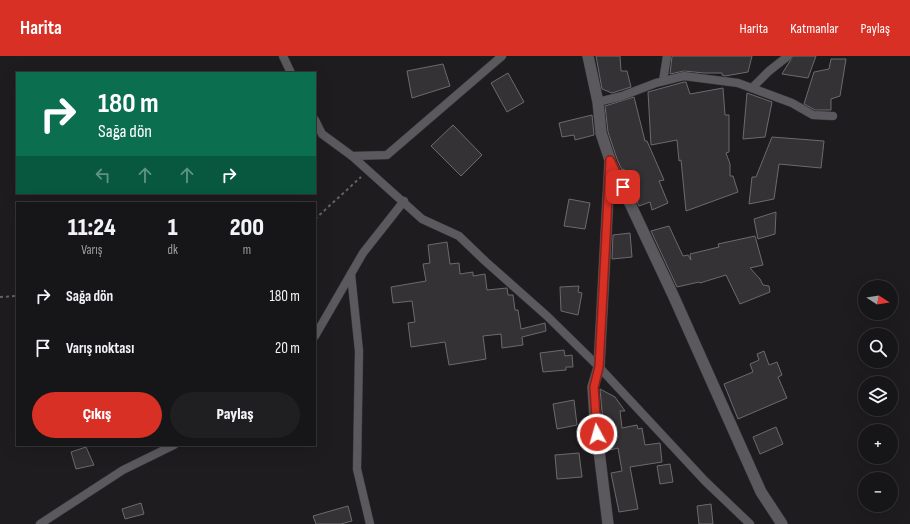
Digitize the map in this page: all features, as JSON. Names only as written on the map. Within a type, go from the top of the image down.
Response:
[{"type":"street","points":[[283,56],[291,72]]},
{"type":"street","points":[[352,156],[387,154],[502,56]]},
{"type":"street","points":[[588,56],[598,102],[601,134],[610,160],[673,295],[761,492],[782,524]]},
{"type":"street","points":[[663,81],[667,56]]},
{"type":"street","points":[[752,88],[769,71],[788,56]]},
{"type":"street","points":[[598,102],[622,96],[663,81],[684,76],[738,83],[792,103],[814,115],[833,116]]},
{"type":"street","points":[[316,122],[322,134],[352,156],[404,201],[422,219],[459,236],[485,261],[548,316],[599,367],[705,481],[750,524]]},
{"type":"street","points":[[608,524],[595,418],[594,387],[599,367],[610,160]]},
{"type":"street","points":[[316,334],[363,253],[404,201]]},
{"type":"street","points":[[351,274],[359,351],[357,468],[370,524]]},
{"type":"street","points":[[40,524],[122,470],[172,446]]},
{"type":"path","points":[[316,219],[368,170]]},
{"type":"path","points":[[0,297],[16,296]]},
{"type":"building","points":[[596,56],[620,56],[621,71],[627,71],[631,87],[612,93],[602,89]]},
{"type":"building","points":[[672,56],[752,56],[748,72],[725,76],[722,75],[722,73],[684,71],[670,74]]},
{"type":"building","points":[[793,56],[816,56],[808,78],[782,74]]},
{"type":"building","points":[[831,59],[846,59],[840,96],[831,99],[831,110],[815,110],[804,104],[814,72],[829,69]]},
{"type":"building","points":[[443,64],[450,86],[412,98],[407,71]]},
{"type":"building","points":[[508,73],[524,102],[507,112],[491,83]]},
{"type":"building","points":[[686,82],[690,94],[723,88],[725,115],[729,115],[729,152],[726,153],[730,164],[730,176],[733,176],[738,192],[686,211],[681,160],[679,161],[677,140],[651,145],[648,92]]},
{"type":"building","points":[[747,93],[772,102],[765,137],[743,139]]},
{"type":"building","points":[[634,97],[645,141],[647,141],[664,180],[659,181],[668,203],[652,210],[650,202],[639,206],[626,178],[624,169],[622,170],[617,159],[608,132],[605,106]]},
{"type":"building","points":[[592,115],[594,135],[575,140],[574,135],[562,137],[559,123]]},
{"type":"building","points":[[453,125],[482,155],[461,176],[431,146]]},
{"type":"building","points":[[772,137],[824,141],[821,168],[779,164],[774,199],[749,204],[752,177],[756,177]]},
{"type":"building","points":[[569,199],[590,203],[585,229],[564,226]]},
{"type":"building","points":[[776,212],[775,234],[758,239],[754,219]]},
{"type":"building","points":[[669,226],[683,256],[688,255],[691,260],[690,254],[719,247],[718,244],[755,236],[763,265],[750,268],[760,279],[763,285],[769,286],[770,292],[740,304],[726,275],[700,283],[677,287],[651,231]]},
{"type":"building","points":[[630,233],[632,257],[612,259],[613,235]]},
{"type":"building","points":[[447,242],[450,264],[459,263],[460,274],[473,272],[473,276],[485,274],[487,290],[507,288],[508,295],[513,295],[515,310],[518,310],[521,329],[545,323],[546,331],[522,337],[523,345],[502,348],[501,334],[483,336],[486,359],[449,365],[445,342],[411,347],[408,323],[415,322],[412,301],[393,303],[391,287],[426,281],[423,264],[430,263],[428,245]]},
{"type":"building","points":[[579,286],[578,292],[582,293],[578,315],[561,311],[560,287]]},
{"type":"building","points":[[564,350],[565,356],[572,355],[573,367],[566,367],[566,370],[543,372],[540,353]]},
{"type":"building","points":[[764,351],[769,365],[777,362],[782,375],[778,377],[787,398],[738,419],[724,384],[753,372],[750,364],[759,360],[757,354]]},
{"type":"building","points":[[600,389],[615,397],[625,411],[620,411],[622,428],[637,425],[638,429],[642,428],[645,445],[660,443],[662,462],[630,467],[638,509],[619,512],[611,473],[622,471],[618,448],[610,450],[607,432],[604,433]]},
{"type":"building","points":[[574,400],[577,425],[557,429],[553,404]]},
{"type":"building","points":[[776,427],[783,444],[760,454],[753,437]]},
{"type":"building","points":[[86,447],[94,465],[76,469],[71,452]]},
{"type":"building","points":[[579,453],[582,477],[557,479],[555,455]]},
{"type":"building","points":[[670,464],[673,482],[660,484],[657,466]]},
{"type":"building","points":[[141,503],[144,514],[125,519],[122,509]]},
{"type":"building","points":[[711,504],[713,524],[699,524],[697,506]]},
{"type":"building","points":[[348,506],[352,521],[341,524],[316,524],[313,516]]},
{"type":"route","points":[[597,434],[594,387],[599,367],[610,160],[623,187]]}]
